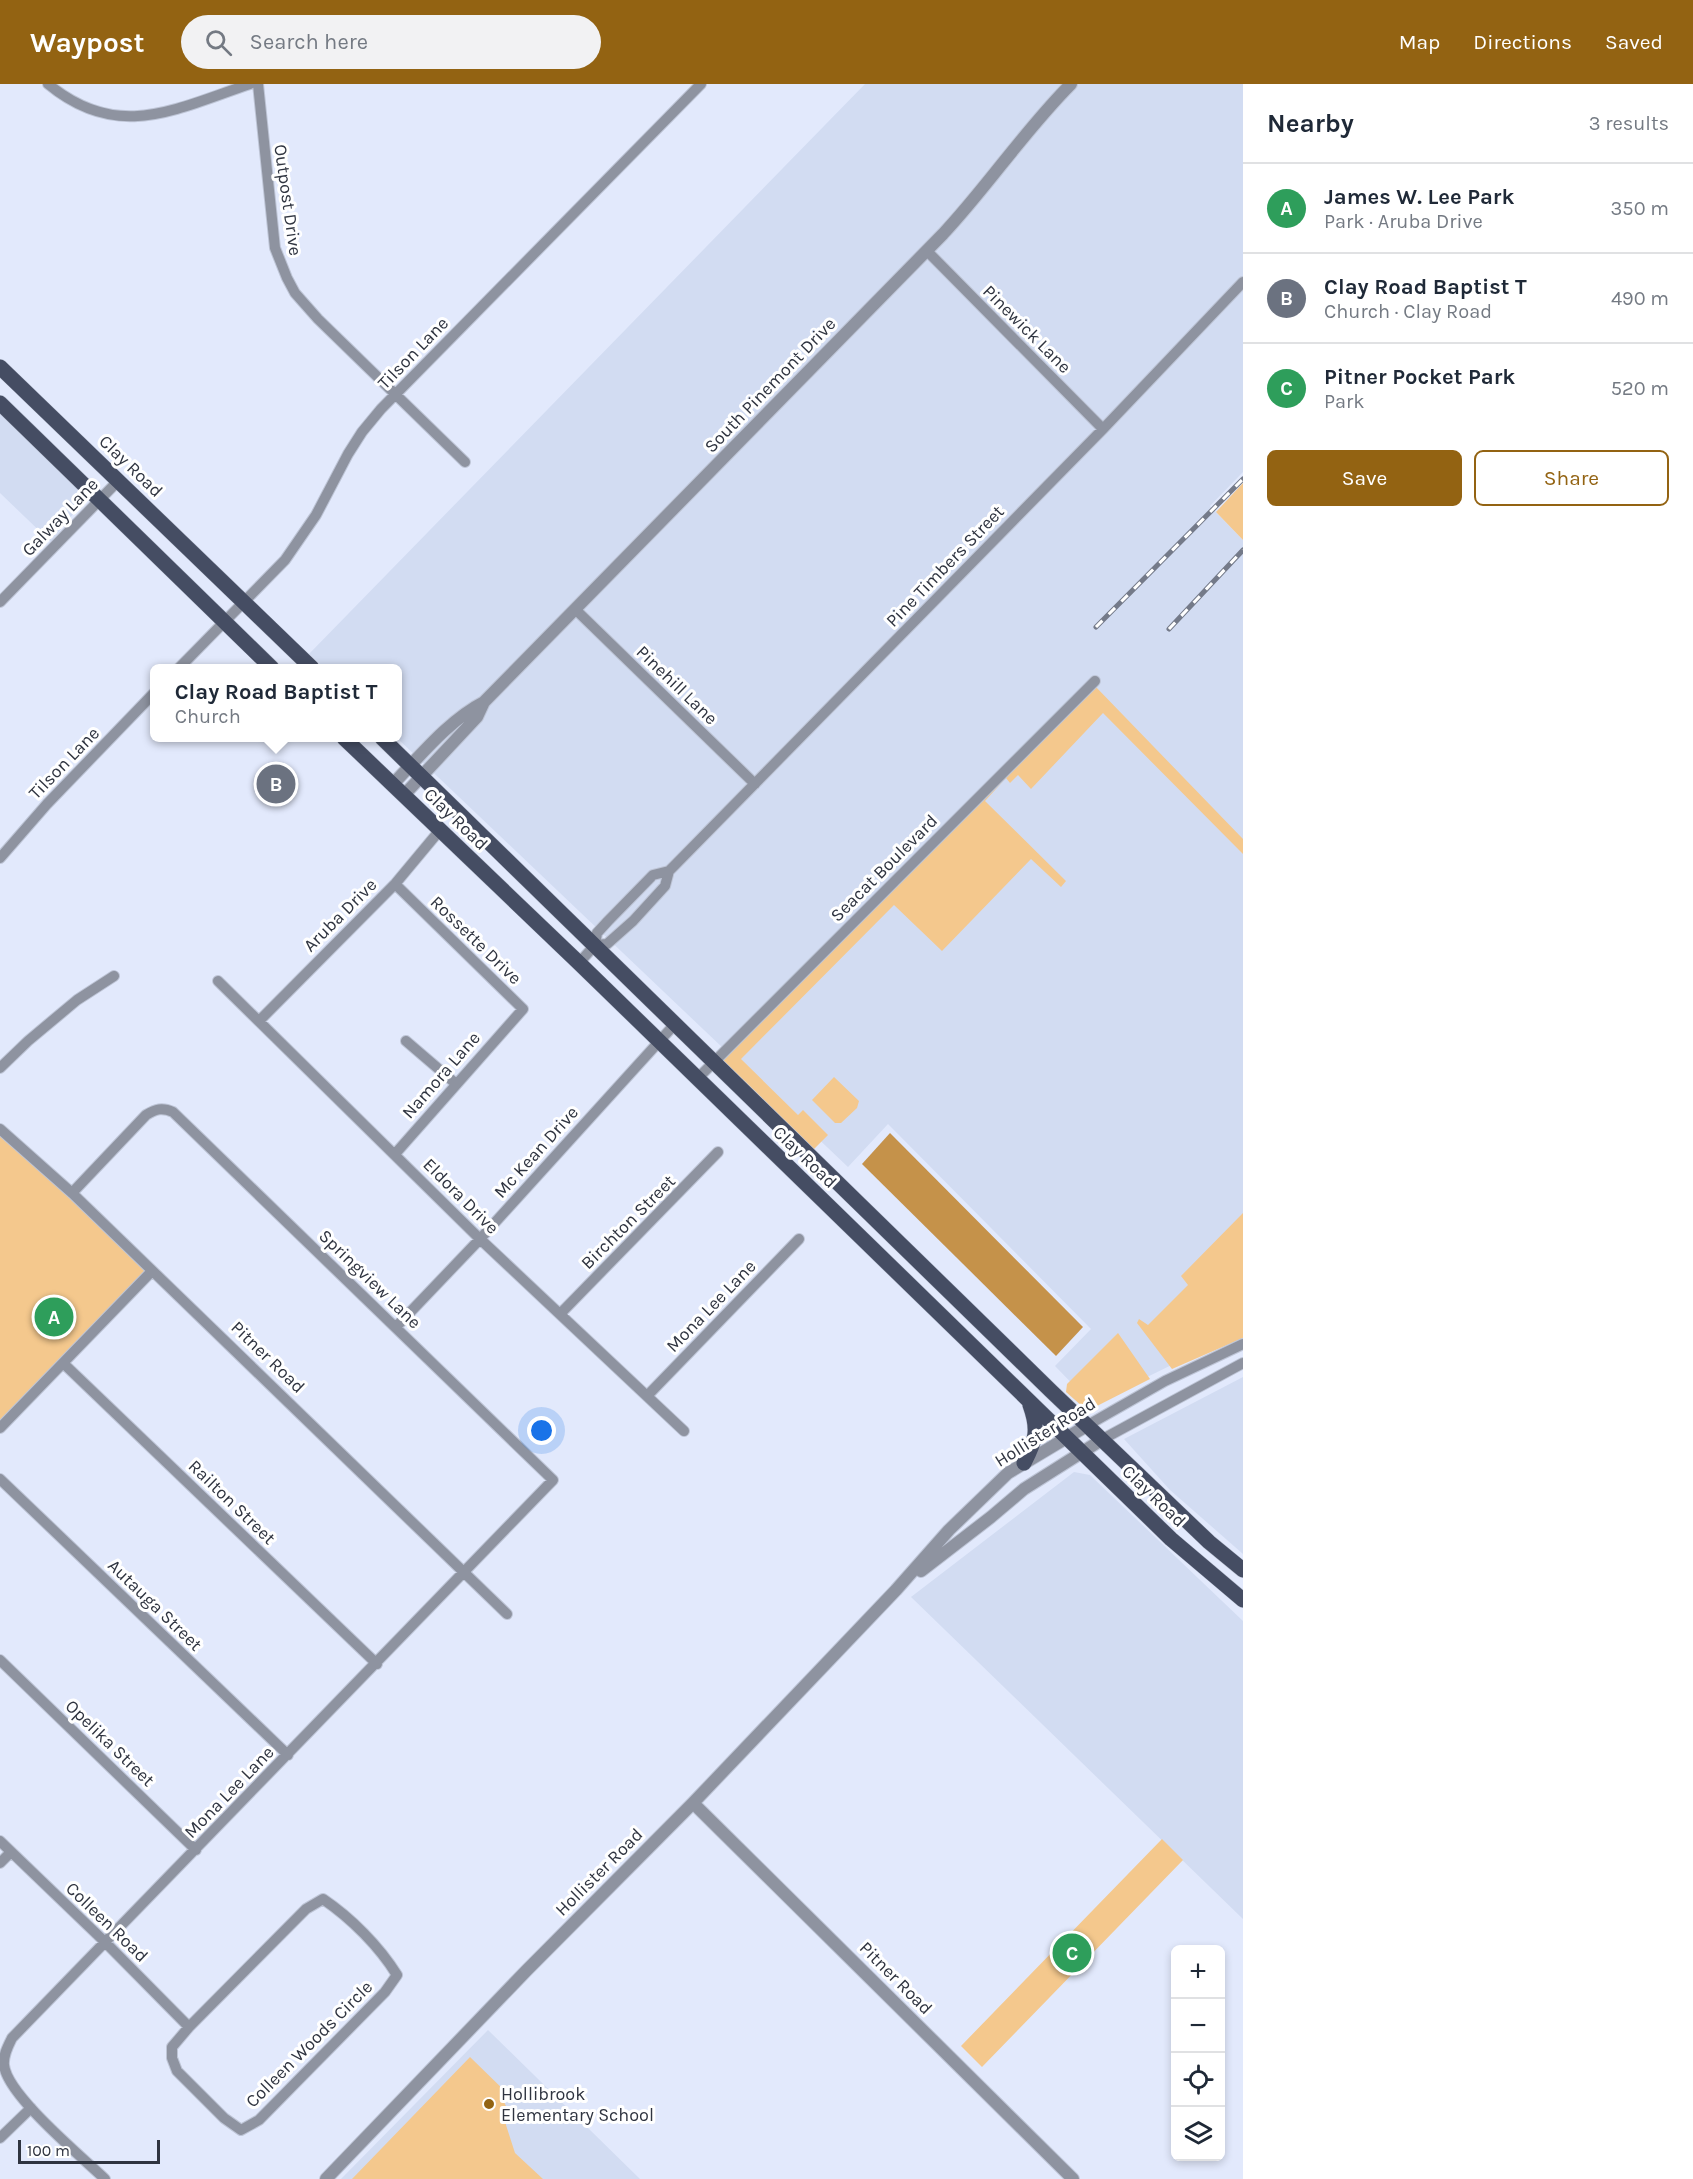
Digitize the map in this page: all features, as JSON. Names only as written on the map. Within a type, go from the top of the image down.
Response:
[{"type":"main road","name":"Clay Road","points":[[0,367],[307,664]]},
{"type":"main road","points":[[0,404],[267,664]]},
{"type":"main road","name":"Clay Road","points":[[348,742],[579,963],[1171,1539],[1243,1600]]},
{"type":"main road","name":"Clay Road","points":[[386,742],[966,1308],[1209,1542],[1243,1570]]},
{"type":"main road","points":[[802,1182],[819,1165]]},
{"type":"main road","points":[[951,1324],[966,1308]]},
{"type":"main road","points":[[1024,1463],[1034,1444],[1036,1432],[1036,1423],[1028,1400]]},
{"type":"street","points":[[48,84],[65,98],[77,104],[94,111],[125,117],[158,114],[250,84]]},
{"type":"street","name":"Outpost Drive","points":[[258,84],[271,225],[279,263],[296,293],[318,319],[465,462]]},
{"type":"street","name":"Tilson Lane","points":[[183,664],[285,560],[316,515],[362,432],[395,394],[701,84]]},
{"type":"street","name":"South Pinemont Drive","points":[[398,790],[477,717],[484,702],[927,251],[977,197],[1042,113],[1071,84]]},
{"type":"street","name":"Pinewick Lane","points":[[927,251],[1103,429]]},
{"type":"street","name":"Pine Timbers Street","points":[[595,945],[608,944],[633,921],[665,886],[669,871],[1103,429],[1243,282]]},
{"type":"street","name":"Galway Lane","points":[[0,602],[119,480]]},
{"type":"street","name":"Pinehill Lane","points":[[576,610],[755,784]]},
{"type":"street","name":"Seacat Boulevard","points":[[697,1079],[1095,681]]},
{"type":"street","name":"Tilson Lane","points":[[0,858],[47,804],[150,697]]},
{"type":"street","name":"Aruba Drive","points":[[260,1020],[395,884],[440,830]]},
{"type":"street","name":"Pine Timbers Street","points":[[579,963],[595,945],[597,933],[653,875],[669,871]]},
{"type":"street","name":"Rossette Drive","points":[[395,884],[523,1009],[513,1020]]},
{"type":"street","points":[[0,1068],[77,1000],[114,976]]},
{"type":"street","name":"Eldora Drive","points":[[218,981],[480,1239],[684,1431]]},
{"type":"street","name":"Namora Lane","points":[[395,1154],[455,1083],[513,1020]]},
{"type":"street","name":"Mc Kean Drive","points":[[396,1327],[480,1239],[675,1024]]},
{"type":"street","points":[[406,1041],[455,1083]]},
{"type":"street","name":"Springview Lane","points":[[72,1193],[146,1115],[164,1108],[173,1112],[554,1480]]},
{"type":"street","name":"Pitner Road","points":[[0,1129],[72,1193],[507,1614]]},
{"type":"street","name":"Birchton Street","points":[[560,1314],[718,1152]]},
{"type":"street","name":"Mona Lee Lane","points":[[646,1396],[800,1239]]},
{"type":"street","points":[[0,1428],[152,1271]]},
{"type":"street","name":"Hollister Road","points":[[326,2179],[526,1971],[693,1803],[896,1590],[949,1530],[1008,1473],[1165,1381],[1243,1344]]},
{"type":"street","points":[[1214,1357],[1223,1374]]},
{"type":"street","name":"Railton Street","points":[[63,1363],[377,1664]]},
{"type":"street","name":"Hollister Road","points":[[896,1590],[1024,1489],[1103,1439],[1243,1363]]},
{"type":"street","name":"Autauga Street","points":[[0,1479],[288,1755]]},
{"type":"street","name":"Mona Lee Lane","points":[[105,2179],[31,2108],[9,2081],[4,2064],[12,2038],[554,1480]]},
{"type":"street","points":[[978,1502],[991,1517]]},
{"type":"street","name":"Opelika Street","points":[[0,1660],[196,1850]]},
{"type":"street","name":"Pitner Road","points":[[693,1803],[1073,2179]]},
{"type":"street","name":"Colleen Road","points":[[0,1842],[105,1942],[189,2027]]},
{"type":"street","points":[[0,1863],[11,1852]]},
{"type":"street","name":"Colleen Woods Circle","points":[[323,1899],[337,1908],[386,1957],[397,1974],[385,1992],[259,2120],[241,2130],[224,2118],[177,2071],[172,2058],[172,2047],[189,2027],[306,1909],[323,1899]]},
{"type":"street","points":[[0,2138],[31,2108]]},
{"type":"shaded area","points":[[865,84],[1243,84],[1243,472],[1210,506],[1243,540],[1243,1330],[1092,1404],[1055,1366],[1091,1329],[888,1124],[848,1167],[401,742],[402,664],[320,664],[309,654]]},
{"type":"shaded area","points":[[0,413],[81,492],[81,504],[51,542],[0,493]]},
{"type":"shaded area","points":[[1243,483],[1243,540],[1216,512]]},
{"type":"shaded area","points":[[1095,686],[1243,839],[1243,854],[1103,713],[1031,789],[1018,775],[1010,783],[1006,778],[985,801],[1066,881],[1061,887],[1031,859],[942,951],[894,905],[741,1059],[798,1115],[803,1110],[828,1135],[814,1149],[723,1060]]},
{"type":"shaded area","points":[[834,1077],[859,1101],[857,1108],[841,1123],[835,1123],[812,1100]]},
{"type":"shaded area","points":[[0,1129],[152,1271],[0,1428]]},
{"type":"shaded area","points":[[890,1133],[1083,1327],[1056,1356],[862,1164]]},
{"type":"shaded area","points":[[1243,1213],[1243,1338],[1172,1369],[1137,1323],[1139,1319],[1148,1325],[1188,1285],[1181,1276]]},
{"type":"shaded area","points":[[1118,1333],[1150,1379],[1093,1408],[1083,1407],[1066,1392],[1067,1384]]},
{"type":"shaded area","points":[[1243,1377],[1243,1554],[1170,1490],[1124,1439]]},
{"type":"shaded area","points":[[1074,1472],[1090,1475],[1243,1621],[1243,1919],[911,1597]]},
{"type":"shaded area","points":[[1162,1839],[1183,1860],[982,2067],[961,2046]]},
{"type":"shaded area","name":"Hollibrook Elementary School","points":[[488,2030],[640,2179],[341,2179]]},
{"type":"shaded area","points":[[470,2057],[509,2095],[504,2102],[507,2108],[506,2125],[515,2153],[543,2179],[352,2179]]},
{"type":"railway","points":[[1096,627],[1243,479]]},
{"type":"railway","points":[[1169,629],[1243,550]]},
{"type":"place","name":"Clay Road Baptist T","points":[[276,784]]},
{"type":"place","name":"James W. Lee Park","points":[[54,1317]]},
{"type":"place","name":"Pitner Pocket Park","points":[[1072,1953]]},
{"type":"place","name":"Hollibrook Elementary School","points":[[489,2104]]}]
